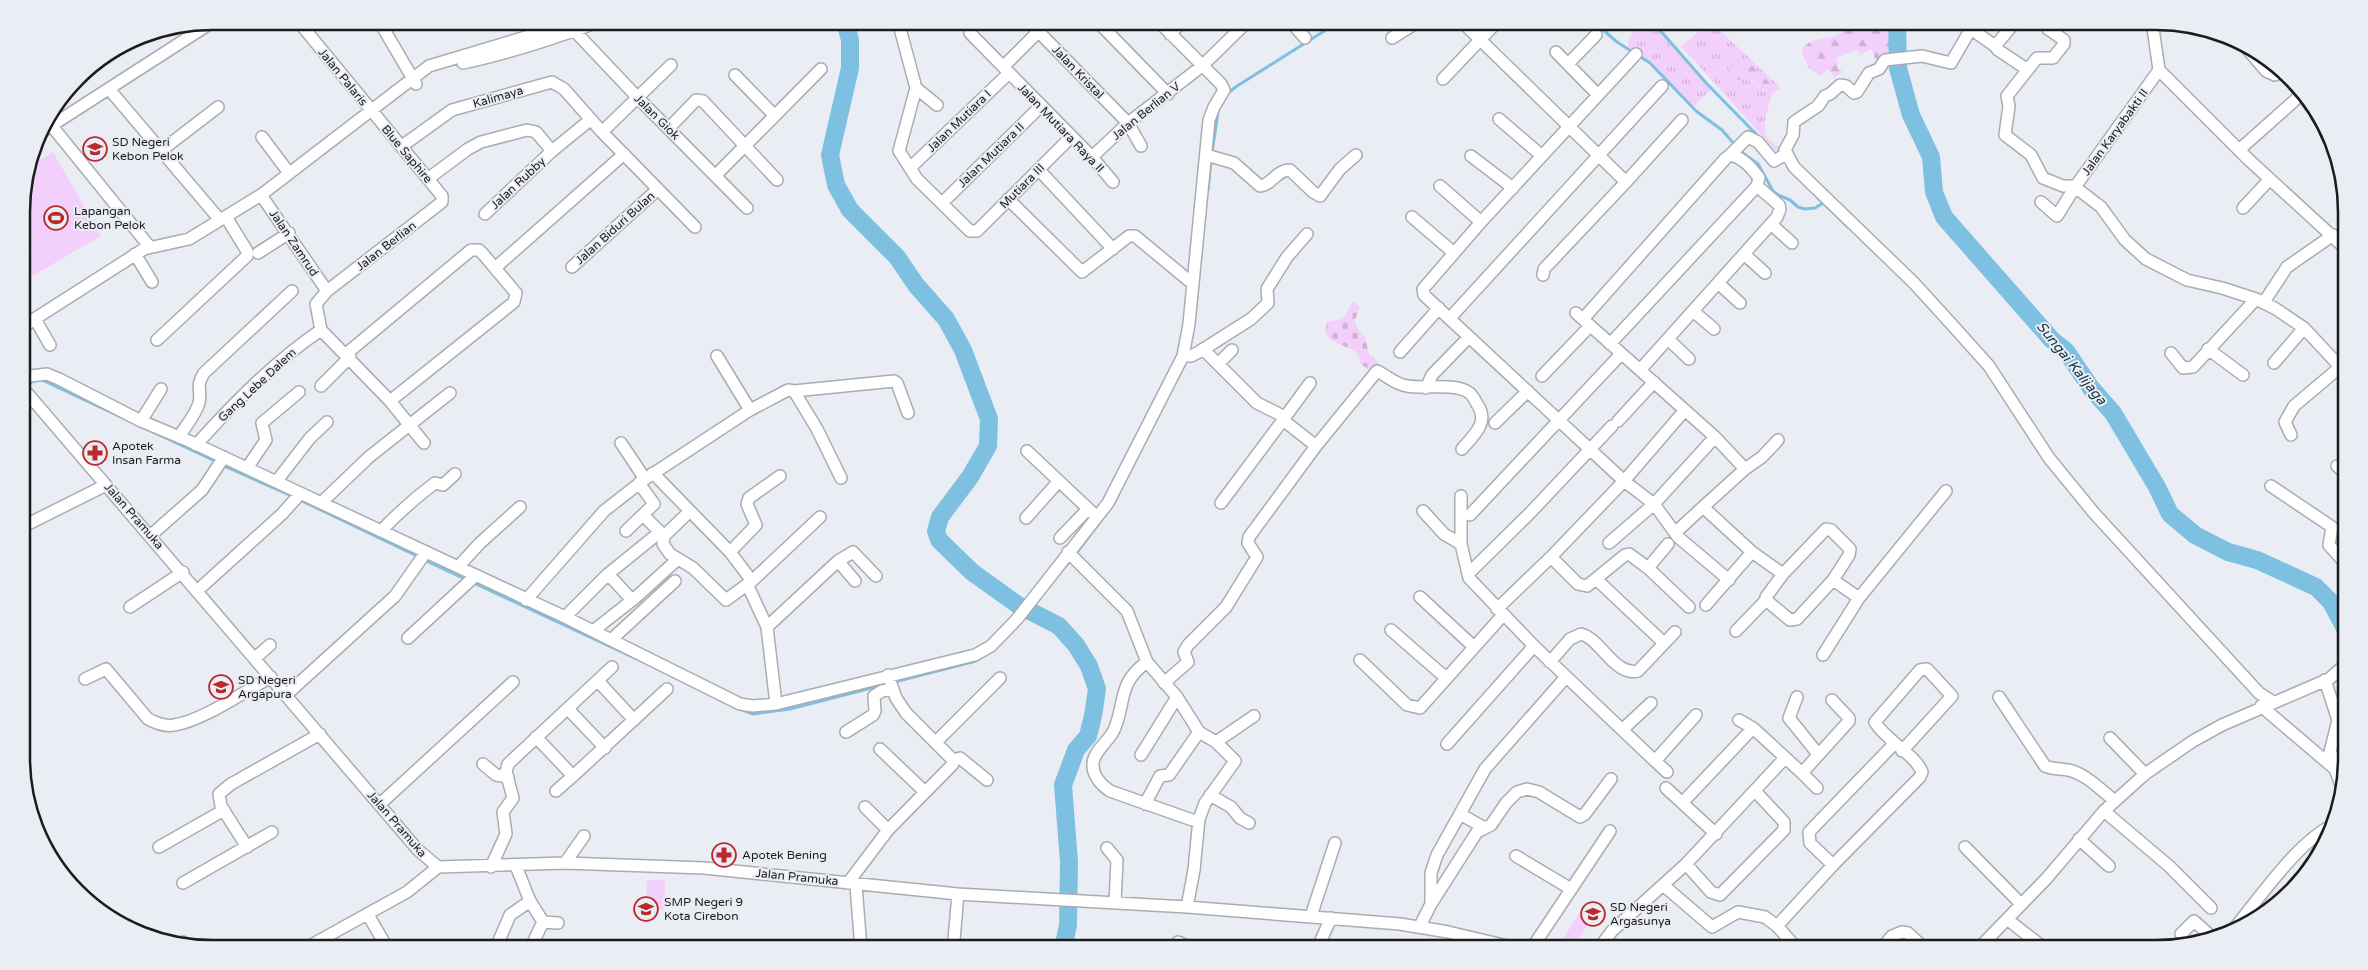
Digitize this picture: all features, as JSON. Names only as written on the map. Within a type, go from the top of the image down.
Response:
[{"type":"street","points":[[53,124],[200,30]]},
{"type":"street","name":"Jalan Palaris","points":[[305,30],[372,113]]},
{"type":"street","points":[[384,30],[415,81]]},
{"type":"street","points":[[30,322],[149,246],[170,245],[189,239],[261,195],[289,172],[415,81],[429,66],[502,49],[561,30]]},
{"type":"street","name":"Jalan Giok","points":[[578,30],[638,98],[747,208]]},
{"type":"street","points":[[900,30],[916,88],[899,149],[917,179],[942,202]]},
{"type":"street","points":[[1106,30],[1168,94]]},
{"type":"street","points":[[1060,538],[1108,503],[1183,356],[1209,156],[1209,120],[1224,90],[1166,30]]},
{"type":"street","points":[[1170,34],[1174,30]]},
{"type":"street","name":"Jalan Berlian V","points":[[1092,157],[1128,123],[1202,66],[1239,30]]},
{"type":"street","points":[[1298,30],[1305,38]]},
{"type":"street","points":[[1392,38],[1405,30]]},
{"type":"street","points":[[1472,30],[1626,182]]},
{"type":"street","points":[[1443,79],[1490,30]]},
{"type":"street","points":[[1782,157],[1793,135],[1794,122],[1818,106],[1825,96],[1840,85],[1846,86],[1854,93],[1857,92],[1869,73],[1879,69],[1886,60],[1922,56],[1952,63],[1970,30]]},
{"type":"street","points":[[1972,30],[1998,50],[2023,66],[2030,67]]},
{"type":"street","points":[[1995,46],[2008,30]]},
{"type":"street","points":[[2049,30],[2064,40],[2064,44],[2053,58],[2039,57],[2007,96],[2008,106],[2004,135],[2031,155],[2043,178],[2063,186],[2075,186]]},
{"type":"street","points":[[2153,30],[2160,70],[2239,150],[2338,240]]},
{"type":"street","name":"Jalan Mutiara I","points":[[910,168],[1006,70],[1038,32]]},
{"type":"street","name":"Jalan Kristal","points":[[1038,32],[1128,123],[1141,146]]},
{"type":"street","name":"Jalan Mutiara Raya II","points":[[970,33],[1040,107],[1092,157],[1113,182]]},
{"type":"street","points":[[1568,64],[1596,34]]},
{"type":"street","points":[[1556,52],[1598,95]]},
{"type":"street","points":[[1636,54],[1454,253],[1423,289],[1424,295],[1624,480],[1654,504],[1675,532],[1729,580]]},
{"type":"street","points":[[2258,62],[2266,71],[2276,75]]},
{"type":"street","points":[[602,132],[671,65]]},
{"type":"street","points":[[716,175],[821,69]]},
{"type":"street","name":"Jalan Karyabakti II","points":[[2160,70],[2075,186],[2101,208],[2126,240],[2146,259],[2198,284],[2222,288],[2260,300],[2304,328],[2338,366]]},
{"type":"street","points":[[735,75],[774,115]]},
{"type":"street","name":"Kalimaya","points":[[402,146],[452,110],[552,82],[564,89],[590,120]]},
{"type":"street","points":[[1450,318],[1662,86]]},
{"type":"street","points":[[916,88],[937,105]]},
{"type":"street","points":[[109,89],[223,218],[247,252],[247,256],[157,340]]},
{"type":"street","points":[[2239,150],[2298,98]]},
{"type":"street","points":[[668,128],[696,100],[702,100],[777,180]]},
{"type":"street","points":[[162,150],[218,107]]},
{"type":"street","name":"Jalan Mutiara II","points":[[942,202],[1040,107]]},
{"type":"street","name":"Blue Saphire","points":[[372,113],[429,178],[443,199]]},
{"type":"street","points":[[590,120],[695,227]]},
{"type":"street","name":"Jalan Rubby","points":[[485,214],[552,151],[590,120]]},
{"type":"street","points":[[1499,120],[1542,156]]},
{"type":"street","points":[[1543,275],[1544,269],[1682,120]]},
{"type":"street","points":[[52,126],[149,246]]},
{"type":"street","points":[[429,178],[468,149],[481,142],[527,130],[536,132],[552,151]]},
{"type":"street","name":"Mutiara III","points":[[942,202],[972,232],[977,231],[1071,136]]},
{"type":"street","points":[[262,137],[289,172]]},
{"type":"street","points":[[1542,376],[1583,319],[1743,140],[1753,137],[1794,167],[1914,283],[1989,366],[2049,458],[2089,506],[2267,704],[2335,770],[2337,775]]},
{"type":"street","points":[[495,268],[624,154]]},
{"type":"street","points":[[1610,344],[1757,186],[1759,178],[1754,170],[1741,160],[1730,155]]},
{"type":"street","points":[[1209,156],[1234,163],[1260,186],[1266,186],[1280,172],[1290,170],[1313,192],[1320,196],[1340,169],[1356,156]]},
{"type":"street","points":[[1472,156],[1513,188]]},
{"type":"street","points":[[1039,170],[1113,249]]},
{"type":"street","points":[[2243,208],[2270,179]]},
{"type":"street","points":[[1440,186],[1482,222]]},
{"type":"street","points":[[1640,370],[1771,224],[1780,209],[1757,186]]},
{"type":"street","points":[[2041,202],[2057,216],[2075,186]]},
{"type":"street","name":"Jalan Biduri Bulan","points":[[572,266],[658,189]]},
{"type":"street","name":"Jalan Zamrud","points":[[261,195],[327,291]]},
{"type":"street","name":"Jalan Berlian","points":[[327,291],[432,210],[443,199]]},
{"type":"street","points":[[1008,199],[1082,272],[1129,236],[1138,237],[1193,284]]},
{"type":"street","points":[[1412,217],[1454,253]]},
{"type":"street","points":[[1771,224],[1792,243]]},
{"type":"street","points":[[258,252],[289,234]]},
{"type":"street","points":[[1183,356],[1191,356],[1203,349],[1251,319],[1268,303],[1267,289],[1287,257],[1307,234]]},
{"type":"street","points":[[2171,353],[2187,369],[2193,367],[2208,349],[2260,300],[2287,267],[2333,235]]},
{"type":"street","points":[[321,386],[348,355],[471,250],[479,250],[516,293],[514,302],[390,401]]},
{"type":"street","points":[[135,254],[152,282]]},
{"type":"street","points":[[1744,254],[1765,273]]},
{"type":"street","points":[[1718,283],[1740,303]]},
{"type":"street","points":[[179,437],[199,403],[198,384],[204,373],[292,291]]},
{"type":"street","points":[[327,291],[316,304],[321,330],[348,355],[390,401],[424,443]]},
{"type":"street","points":[[1400,352],[1439,308]]},
{"type":"street","points":[[1693,311],[1714,329]]},
{"type":"street","points":[[35,319],[50,345]]},
{"type":"street","points":[[1583,319],[1715,437],[1744,469]]},
{"type":"street","points":[[2274,363],[2304,328]]},
{"type":"street","name":"Gang Lebe Dalem","points":[[196,445],[227,411],[302,342],[321,330]]},
{"type":"street","points":[[1426,388],[1432,375],[1469,337]]},
{"type":"street","points":[[1668,339],[1689,359]]},
{"type":"street","points":[[1203,349],[1258,403],[1284,418],[1316,446]]},
{"type":"street","points":[[2208,349],[2243,375]]},
{"type":"street","points":[[1219,363],[1232,350]]},
{"type":"street","points":[[1470,516],[1622,354]]},
{"type":"street","points":[[716,356],[750,410]]},
{"type":"street","points":[[1164,683],[1188,662],[1184,652],[1188,644],[1229,603],[1256,557],[1248,543],[1249,537],[1316,446],[1377,371],[1392,382],[1426,388],[1458,388],[1469,392],[1483,411],[1483,416],[1478,429],[1462,449]]},
{"type":"street","points":[[30,376],[47,374],[140,421],[224,457],[565,617],[740,704],[753,706],[776,704],[891,682],[982,652],[1018,618],[1071,554],[1092,513]]},
{"type":"street","points":[[2291,435],[2285,422],[2294,406],[2338,374]]},
{"type":"street","points":[[526,600],[598,517],[646,478],[750,410],[788,390],[794,391],[894,381],[897,383],[908,413]]},
{"type":"street","points":[[1468,574],[1530,513],[1654,382]]},
{"type":"street","points":[[1220,503],[1310,383]]},
{"type":"street","points":[[140,421],[161,389]]},
{"type":"street","points":[[1291,389],[1300,396]]},
{"type":"street","points":[[794,391],[817,429],[841,478]]},
{"type":"street","points":[[1495,423],[1528,391]]},
{"type":"street","points":[[246,468],[266,440],[262,423],[298,392]]},
{"type":"street","points":[[321,502],[340,483],[408,425],[450,393]]},
{"type":"street","name":"Jalan Pramuka","points":[[30,396],[183,572],[418,850],[438,868],[565,863],[704,868],[958,894],[1101,904],[1187,907],[1420,926],[1481,940]]},
{"type":"street","points":[[1360,660],[1407,705],[1416,709],[1420,708],[1474,647],[1500,612],[1624,480],[1685,410]]},
{"type":"street","points":[[276,482],[310,438],[327,422]]},
{"type":"street","points":[[1609,543],[1654,504],[1715,437]]},
{"type":"street","points":[[1675,532],[1744,469],[1762,457],[1778,440]]},
{"type":"street","points":[[622,443],[646,478],[654,504],[626,531]]},
{"type":"street","points":[[1027,451],[1092,513]]},
{"type":"street","points":[[150,536],[202,490],[224,457]]},
{"type":"street","points":[[381,532],[410,501],[420,496],[434,483],[443,485],[455,474]]},
{"type":"street","points":[[730,552],[756,525],[747,504],[749,498],[780,476]]},
{"type":"street","points":[[646,478],[690,511],[730,552],[750,582],[767,626],[776,704]]},
{"type":"street","points":[[1026,518],[1059,481]]},
{"type":"street","points":[[30,523],[106,485]]},
{"type":"street","points":[[2271,486],[2332,527],[2329,545],[2338,555]]},
{"type":"street","points":[[1823,655],[1859,598],[1946,491]]},
{"type":"street","points":[[198,590],[282,514],[300,494]]},
{"type":"street","points":[[1460,496],[1461,544],[1468,574],[1472,582],[1550,662],[1667,772]]},
{"type":"street","points":[[1703,507],[1752,552],[1783,574]]},
{"type":"street","points":[[458,567],[480,543],[520,508]]},
{"type":"street","points":[[565,617],[608,574],[690,511]]},
{"type":"street","points":[[1422,511],[1444,534],[1461,544]]},
{"type":"street","points":[[643,515],[662,534],[664,546],[678,559],[692,568],[726,600],[750,582],[820,517]]},
{"type":"street","points":[[1736,631],[1766,600],[1783,574],[1826,529],[1831,530],[1850,549],[1850,555],[1833,580],[1794,620],[1790,620],[1766,600]]},
{"type":"street","points":[[1648,568],[1668,544]]},
{"type":"street","points":[[286,695],[395,596],[426,552]]},
{"type":"street","points":[[767,626],[838,561],[854,552],[876,576]]},
{"type":"street","points":[[1706,605],[1752,552]]},
{"type":"street","points":[[1071,554],[1127,611],[1147,662],[1177,697],[1199,732],[1216,742],[1235,760],[1210,795],[1198,822],[1194,870],[1187,907]]},
{"type":"street","points":[[1551,557],[1578,584],[1587,586],[1625,555],[1634,556],[1689,607]]},
{"type":"street","points":[[593,632],[678,559]]},
{"type":"street","points":[[838,561],[855,581]]},
{"type":"street","points":[[130,607],[183,572]]},
{"type":"street","points":[[608,574],[632,600]]},
{"type":"street","points":[[408,638],[475,576]]},
{"type":"street","points":[[1596,579],[1664,643]]},
{"type":"street","points":[[1833,580],[1859,598]]},
{"type":"street","points":[[611,640],[641,610],[675,581]]},
{"type":"street","points":[[1420,597],[1474,647]]},
{"type":"street","points":[[1392,630],[1446,678]]},
{"type":"street","points":[[1550,662],[1570,639],[1581,634],[1622,668],[1633,672],[1638,670],[1675,632]]},
{"type":"street","points":[[255,658],[270,645]]},
{"type":"street","points":[[1447,744],[1534,646]]},
{"type":"street","points":[[1147,662],[1135,672],[1128,683],[1121,698],[1114,729],[1095,755],[1093,765],[1097,778],[1104,787],[1145,804],[1198,822]]},
{"type":"street","points":[[490,867],[506,834],[504,812],[513,798],[506,768],[508,764],[612,667]]},
{"type":"street","points":[[85,680],[106,669],[148,719],[174,726],[192,720],[271,677]]},
{"type":"street","points":[[1777,926],[1833,865],[1920,777],[1922,772],[1920,767],[1898,747],[1877,724],[1877,718],[1920,670],[1927,669],[1952,696],[1898,747],[1809,832],[1810,843],[1833,865]]},
{"type":"street","points":[[1987,940],[2104,811],[2145,774],[2193,741],[2267,704],[2328,678],[2338,670]]},
{"type":"street","points":[[1431,904],[1430,891],[1434,863],[1492,759],[1566,677]]},
{"type":"street","points":[[936,742],[1000,678]]},
{"type":"street","points":[[2328,678],[2338,720],[2330,752],[2338,763]]},
{"type":"street","points":[[598,681],[634,720]]},
{"type":"street","points":[[380,804],[514,682]]},
{"type":"street","points":[[846,732],[873,715],[875,711],[873,700],[891,682]]},
{"type":"street","points":[[891,682],[906,713],[953,761]]},
{"type":"street","points":[[556,791],[667,690]]},
{"type":"street","points":[[1141,755],[1177,697]]},
{"type":"street","points":[[1797,697],[1789,718],[1818,754]]},
{"type":"street","points":[[2000,697],[2045,766],[2056,770],[2072,770],[2115,801]]},
{"type":"street","points":[[1802,774],[1818,754],[1849,722],[1849,718],[1832,700]]},
{"type":"street","points":[[1623,729],[1651,703]]},
{"type":"street","points":[[568,709],[604,748]]},
{"type":"street","points":[[1655,761],[1696,715]]},
{"type":"street","points":[[1216,742],[1254,716]]},
{"type":"street","points":[[1740,720],[1754,728],[1817,788]]},
{"type":"street","points":[[1683,802],[1754,728]]},
{"type":"street","points":[[1145,804],[1160,776],[1169,775],[1199,732]]},
{"type":"street","points":[[247,847],[224,810],[218,794],[232,784],[320,734]]},
{"type":"street","points":[[536,737],[573,776]]},
{"type":"street","points":[[2110,738],[2145,774]]},
{"type":"street","points":[[880,750],[925,792]]},
{"type":"street","points":[[953,761],[960,758],[987,780]]},
{"type":"street","points":[[1605,940],[1612,931],[1716,834],[1785,758]]},
{"type":"street","points":[[860,940],[852,884],[888,830],[952,767],[953,761]]},
{"type":"street","points":[[483,764],[496,775],[508,777]]},
{"type":"street","points":[[1420,926],[1431,904],[1477,832],[1483,827],[1491,825],[1506,803],[1522,790],[1539,792],[1575,815],[1582,816],[1612,779]]},
{"type":"street","points":[[1666,788],[1716,834]]},
{"type":"street","points":[[1686,864],[1711,892],[1720,895],[1784,830],[1784,822],[1755,791]]},
{"type":"street","points":[[1210,795],[1231,807],[1240,818],[1249,823]]},
{"type":"street","points":[[865,807],[888,830]]},
{"type":"street","points":[[159,847],[224,810]]},
{"type":"street","points":[[2104,811],[2169,866],[2210,908]]},
{"type":"street","points":[[1460,814],[1483,827]]},
{"type":"street","points":[[1537,940],[1610,831]]},
{"type":"street","points":[[183,883],[272,832]]},
{"type":"street","points":[[2243,918],[2298,853],[2322,832]]},
{"type":"street","points":[[565,863],[584,836]]},
{"type":"street","points":[[2079,839],[2109,866]]},
{"type":"street","points":[[1311,916],[1335,843]]},
{"type":"street","points":[[1965,847],[2021,904]]},
{"type":"street","points":[[1107,848],[1117,860],[1115,904]]},
{"type":"street","points":[[1516,856],[1571,889]]},
{"type":"street","points":[[516,866],[530,901],[543,922]]},
{"type":"street","points":[[323,940],[418,886],[438,868]]},
{"type":"street","points":[[1663,885],[1712,927],[1738,912],[1765,917],[1777,926],[1789,940]]},
{"type":"street","points":[[954,940],[958,894]]},
{"type":"street","points":[[500,940],[510,915],[530,901]]},
{"type":"street","points":[[368,915],[383,940]]},
{"type":"street","points":[[1321,940],[1331,918]]},
{"type":"street","points":[[2008,918],[2034,940]]},
{"type":"street","points":[[2181,934],[2194,921],[2207,933]]},
{"type":"street","points":[[543,922],[558,923]]},
{"type":"street","points":[[534,940],[543,922]]},
{"type":"street","points":[[1889,940],[1892,936],[1902,932],[1908,933],[1915,940]]},
{"type":"green space","points":[[1634,30],[1659,30],[1711,89],[1693,107],[1650,63],[1628,48],[1629,39]]},
{"type":"green space","points":[[1701,30],[1719,30],[1781,88],[1777,90],[1744,62],[1738,66],[1740,79],[1753,82],[1772,94],[1765,131],[1769,140],[1782,149],[1779,154],[1681,46]]},
{"type":"green space","points":[[1843,30],[1887,30],[1891,58],[1879,67],[1871,49],[1860,55],[1857,49],[1836,58],[1838,68],[1842,71],[1835,78],[1828,69],[1820,76],[1809,68],[1801,51],[1809,43],[1841,33]]},
{"type":"green space","points":[[1748,62],[1777,90],[1772,94],[1762,89],[1753,81],[1732,79],[1728,75],[1728,69]]},
{"type":"green space","name":"Lapangan Kebon Pelok","points":[[53,152],[101,236],[30,277],[30,200],[37,161]]},
{"type":"green space","points":[[1354,301],[1360,307],[1355,320],[1357,328],[1365,337],[1369,354],[1378,362],[1370,371],[1360,363],[1360,357],[1356,353],[1328,338],[1325,333],[1327,322],[1342,319]]},
{"type":"green space","points":[[647,880],[665,880],[664,910],[646,910]]},
{"type":"green space","points":[[1580,912],[1591,920],[1578,940],[1563,939]]},
{"type":"waterway","points":[[847,30],[850,40],[850,68],[830,155],[836,185],[850,210],[897,257],[916,285],[946,319],[963,350],[989,419],[988,446],[970,477],[940,517],[936,531],[939,540],[972,572],[1018,605],[1059,626],[1076,645],[1089,666],[1097,689],[1088,736],[1076,750],[1063,785],[1069,862],[1068,925],[1065,940]]},
{"type":"waterway","points":[[1227,94],[1326,30]]},
{"type":"waterway","points":[[1603,30],[1617,42],[1650,63],[1696,111],[1722,130],[1735,145]]},
{"type":"waterway","points":[[1660,30],[1707,84],[1760,138]]},
{"type":"waterway","name":"Sungai Kalijaga","points":[[1897,30],[1898,68],[1911,115],[1931,157],[1934,192],[1944,217],[2052,340],[2066,351],[2091,388],[2113,413],[2157,487],[2170,514],[2195,535],[2228,552],[2257,560],[2316,587],[2331,602],[2338,615]]},
{"type":"waterway","points":[[1212,153],[1218,112]]},
{"type":"waterway","points":[[1740,151],[1758,164],[1773,191],[1778,195],[1805,209],[1815,208],[1823,203]]},
{"type":"waterway","points":[[1208,190],[1211,159]]},
{"type":"waterway","points":[[1818,198],[1848,227]]},
{"type":"waterway","points":[[30,384],[33,381],[42,380],[217,462]]},
{"type":"waterway","points":[[224,466],[294,497]]},
{"type":"waterway","points":[[300,500],[419,557]]},
{"type":"waterway","points":[[1075,555],[1112,506]]},
{"type":"waterway","points":[[424,560],[465,579]]},
{"type":"waterway","points":[[1062,570],[1071,560]]},
{"type":"waterway","points":[[476,584],[654,667]]},
{"type":"waterway","points":[[1027,615],[1035,604]]},
{"type":"waterway","points":[[738,708],[753,714],[790,709],[976,661],[993,650]]},
{"type":"place","name":"SD Negeri Kebon Pelok","points":[[95,149]]},
{"type":"place","name":"Lapangan Kebon Pelok","points":[[56,218]]},
{"type":"place","name":"Apotek Insan Farma","points":[[95,453]]},
{"type":"place","name":"SD Negeri Argapura","points":[[221,687]]},
{"type":"place","name":"Apotek Bening","points":[[724,855]]},
{"type":"place","name":"SMP Negeri 9 Kota Cirebon","points":[[646,909]]},
{"type":"place","name":"SD Negeri Argasunya","points":[[1593,914]]}]
